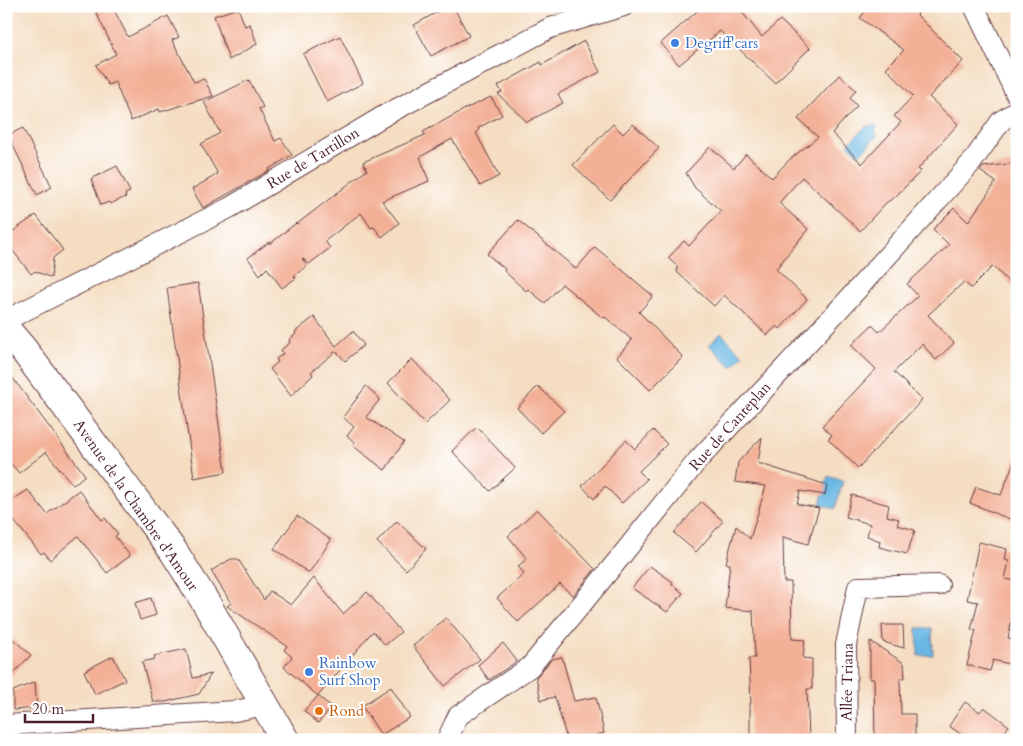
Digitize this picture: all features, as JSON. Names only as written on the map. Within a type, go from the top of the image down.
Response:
[{"type":"main road","name":"Avenue de la Chambre d'Amour","points":[[6,330],[23,349],[174,552],[206,603],[285,740]]},
{"type":"street","name":"Rue de Tartillon","points":[[6,320],[229,208],[387,114],[550,28],[624,6]]},
{"type":"street","points":[[974,6],[1017,96]]},
{"type":"street","name":"Rue de Canteplan","points":[[446,740],[458,716],[530,667],[698,460],[845,303],[972,162],[1001,121],[1017,111]]},
{"type":"street","name":"Allée Triana","points":[[847,740],[846,645],[858,587],[939,585]]},
{"type":"street","points":[[6,725],[235,711],[264,705]]},
{"type":"water","points":[[874,124],[877,127],[875,132],[878,135],[859,155],[848,144],[867,125],[870,127]]},
{"type":"water","points":[[721,333],[743,355],[732,367],[709,345]]},
{"type":"water","points":[[828,476],[843,481],[835,509],[820,504]]},
{"type":"water","points":[[917,628],[932,628],[933,655],[918,656]]},
{"type":"building","points":[[93,6],[112,6],[128,37],[168,16],[179,37],[172,40],[194,82],[204,79],[213,96],[160,112],[159,109],[131,121],[115,82],[108,85],[96,65],[116,54]]},
{"type":"building","points":[[448,6],[453,6],[469,36],[431,56],[414,25]]},
{"type":"building","points":[[703,6],[737,6],[762,37],[780,20],[810,48],[775,83],[720,31],[679,65],[661,43]]},
{"type":"building","points":[[869,6],[923,6],[917,15],[963,61],[929,97],[958,124],[918,169],[921,171],[895,197],[886,203],[860,231],[802,177],[779,203],[808,229],[776,269],[807,299],[780,329],[777,326],[767,335],[724,295],[714,306],[677,272],[677,266],[668,258],[684,241],[689,246],[721,211],[695,188],[686,173],[710,147],[734,168],[746,154],[772,178],[789,160],[818,137],[798,119],[839,75],[856,90],[850,98],[857,106],[832,133],[862,164],[901,122],[894,116],[913,96],[886,68],[904,50],[860,18]]},
{"type":"building","points":[[238,8],[245,26],[250,24],[257,44],[229,60],[214,16]]},
{"type":"building","points":[[340,36],[363,83],[327,102],[303,54]]},
{"type":"building","points":[[584,41],[600,72],[558,94],[563,103],[527,122],[498,94],[502,92],[498,86],[541,62],[542,65]]},
{"type":"building","points":[[249,80],[263,107],[259,109],[275,141],[281,138],[292,155],[270,170],[203,208],[192,189],[218,174],[201,144],[220,133],[204,102]]},
{"type":"building","points":[[491,97],[502,115],[478,128],[479,131],[476,133],[499,176],[480,186],[452,139],[420,157],[429,181],[382,201],[399,223],[382,237],[374,227],[371,228],[361,213],[325,241],[330,248],[309,264],[302,258],[307,266],[294,276],[296,278],[282,288],[267,268],[260,275],[248,258],[269,242],[270,244],[367,170],[363,162],[425,135],[423,132]]},
{"type":"building","points":[[613,124],[623,134],[633,124],[659,148],[610,200],[573,165]]},
{"type":"building","points":[[23,128],[52,187],[37,195],[8,135]]},
{"type":"building","points":[[1017,163],[1017,291],[993,266],[971,288],[964,282],[928,315],[954,343],[936,360],[922,344],[894,372],[922,400],[858,468],[828,439],[832,435],[822,426],[876,369],[851,345],[872,325],[879,332],[918,296],[907,284],[949,245],[933,229],[954,208],[968,222],[996,182],[980,171],[983,167]]},
{"type":"building","points":[[117,166],[130,192],[125,194],[126,197],[110,204],[109,202],[101,205],[91,179]]},
{"type":"building","points":[[36,215],[63,250],[53,258],[51,278],[35,271],[31,274],[6,242],[6,236]]},
{"type":"building","points":[[518,220],[576,269],[595,247],[653,296],[639,312],[683,357],[650,390],[617,357],[632,340],[605,317],[603,318],[562,284],[545,303],[528,289],[526,291],[504,271],[505,269],[487,254]]},
{"type":"building","points":[[198,283],[226,472],[194,478],[167,288]]},
{"type":"building","points":[[314,317],[336,346],[353,331],[364,345],[345,361],[336,351],[311,372],[313,375],[291,396],[270,369],[278,362],[276,359],[283,354],[281,350],[290,343],[289,340],[296,334],[295,332]]},
{"type":"building","points":[[412,359],[450,400],[425,424],[388,383]]},
{"type":"building","points":[[6,369],[85,475],[73,485],[46,452],[19,473],[6,458]]},
{"type":"building","points":[[366,386],[380,399],[366,417],[404,442],[385,470],[353,446],[355,442],[347,436],[354,427],[343,417]]},
{"type":"building","points":[[538,386],[564,411],[541,433],[517,408]]},
{"type":"building","points":[[477,427],[515,468],[490,491],[452,451]]},
{"type":"building","points":[[653,430],[667,444],[639,471],[647,479],[622,503],[605,486],[594,499],[582,486],[626,440],[635,449]]},
{"type":"building","points":[[762,437],[758,463],[827,485],[825,495],[800,491],[797,504],[819,508],[808,544],[783,537],[784,582],[791,582],[792,639],[805,640],[803,658],[812,659],[812,689],[807,689],[809,738],[750,740],[749,658],[755,658],[753,611],[725,608],[730,564],[726,563],[736,526],[750,539],[766,486],[735,482],[738,462]]},
{"type":"building","points":[[1015,459],[1017,459],[1017,522],[970,503],[976,487],[1001,495]]},
{"type":"building","points":[[28,490],[47,514],[79,490],[102,520],[105,518],[118,534],[115,536],[130,556],[107,573],[78,536],[50,560],[44,552],[41,554],[6,511],[6,504]]},
{"type":"building","points":[[852,495],[889,505],[887,516],[899,519],[897,525],[915,530],[907,554],[879,547],[880,541],[867,536],[870,524],[846,517]]},
{"type":"building","points":[[701,502],[723,521],[696,552],[674,533]]},
{"type":"building","points":[[537,509],[595,569],[573,596],[560,584],[518,622],[497,598],[524,574],[518,566],[527,559],[508,536]]},
{"type":"building","points":[[297,516],[331,540],[309,573],[274,549]]},
{"type":"building","points":[[397,521],[426,549],[406,570],[377,542]]},
{"type":"building","points":[[979,542],[1007,549],[1005,560],[1009,561],[1005,579],[1017,581],[1017,593],[1008,638],[1017,640],[1017,666],[993,660],[990,671],[967,665],[976,630],[971,630],[978,602],[967,600]]},
{"type":"building","points":[[231,559],[238,559],[264,600],[270,591],[291,605],[314,578],[343,614],[367,592],[401,632],[385,645],[373,631],[318,696],[284,667],[292,657],[284,650],[287,646],[227,606],[231,603],[211,571]]},
{"type":"building","points":[[650,566],[673,582],[672,584],[683,593],[667,612],[632,588]]},
{"type":"building","points":[[151,598],[156,615],[140,620],[135,603]]},
{"type":"building","points":[[446,618],[480,659],[445,686],[413,646]]},
{"type":"building","points":[[882,625],[903,625],[904,648],[883,642]]},
{"type":"building","points":[[6,633],[31,655],[6,681]]},
{"type":"building","points":[[870,641],[904,663],[905,678],[900,678],[901,714],[915,714],[915,739],[875,740],[874,679],[870,679]]},
{"type":"building","points":[[503,643],[517,661],[489,680],[478,665]]},
{"type":"building","points":[[186,649],[193,678],[211,674],[199,694],[165,702],[153,702],[142,662],[155,659],[154,656]]},
{"type":"building","points":[[113,656],[125,680],[95,694],[84,671]]},
{"type":"building","points":[[562,657],[574,701],[596,697],[604,733],[580,740],[567,740],[555,697],[541,700],[536,677],[552,659]]},
{"type":"building","points":[[35,682],[37,708],[13,710],[13,691]]},
{"type":"building","points":[[391,687],[410,717],[381,735],[362,706]]},
{"type":"building","points":[[318,696],[332,707],[318,723],[304,711]]},
{"type":"building","points":[[965,702],[980,712],[984,707],[1009,726],[999,740],[969,740],[949,726]]},
{"type":"place","name":"Degriff'cars","points":[[675,43]]},
{"type":"place","name":"Rainbow Surf Shop","points":[[309,672]]},
{"type":"place","name":"Rond","points":[[319,711]]}]
